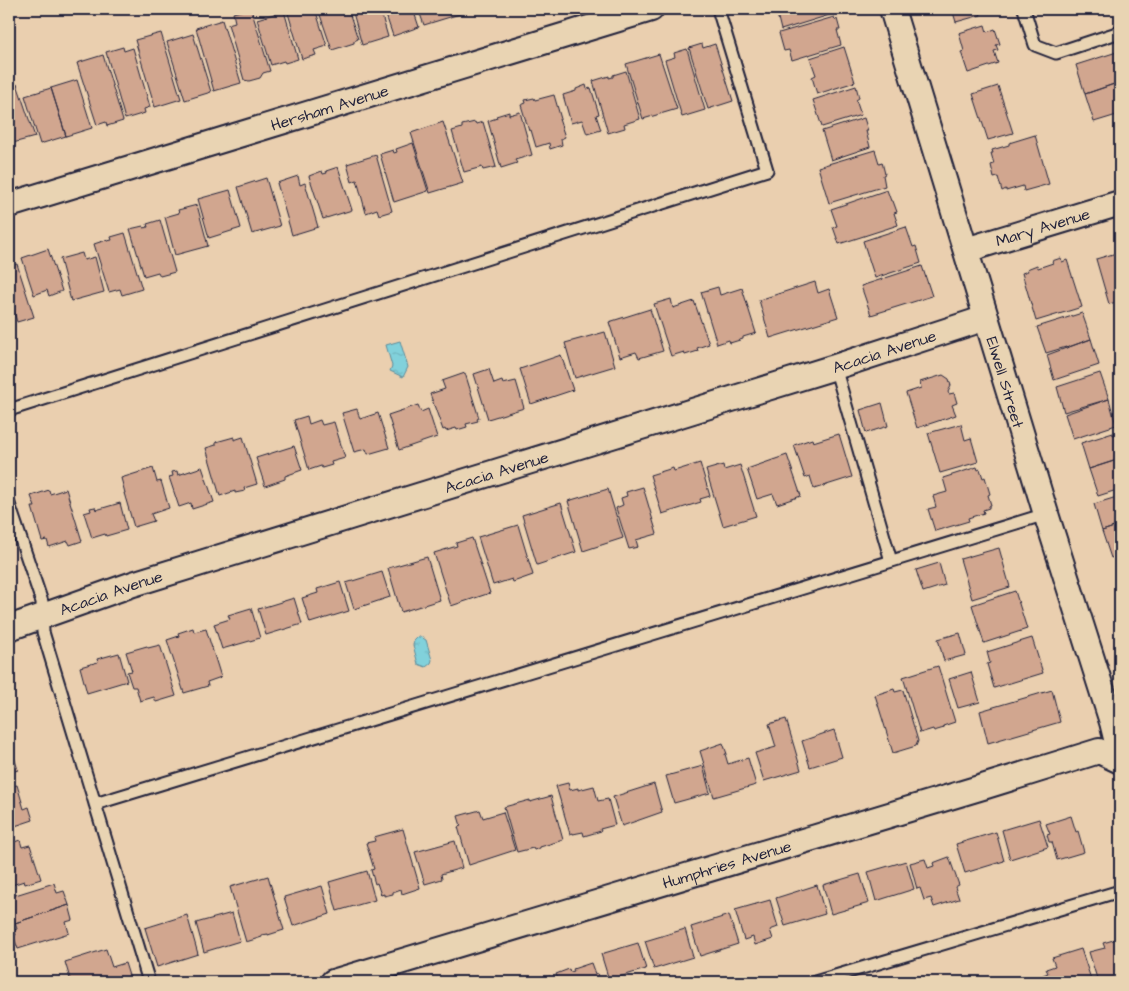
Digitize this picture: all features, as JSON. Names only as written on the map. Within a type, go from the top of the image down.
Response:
[{"type":"street","name":"Hersham Avenue","points":[[9,205],[651,9]]},
{"type":"street","name":"Elwell Street","points":[[892,9],[1046,514],[1112,722],[1120,755]]},
{"type":"street","name":"Mary Avenue","points":[[966,250],[1120,203]]},
{"type":"street","name":"Acacia Avenue","points":[[9,628],[134,584],[835,367],[986,318]]},
{"type":"street","name":"Humphries Avenue","points":[[333,982],[1099,751],[1120,762]]},
{"type":"lane","points":[[9,410],[767,170],[718,9]]},
{"type":"lane","points":[[1024,9],[1035,44],[1056,53],[1120,32]]},
{"type":"lane","points":[[835,367],[890,561]]},
{"type":"lane","points":[[9,504],[42,602],[43,632],[149,982]]},
{"type":"lane","points":[[95,804],[1046,514]]},
{"type":"lane","points":[[815,982],[1120,890]]},
{"type":"water","points":[[400,341],[408,367],[403,377],[390,371],[392,366],[386,345]]},
{"type":"water","points":[[417,637],[426,640],[432,660],[426,667],[418,664],[413,645]]},
{"type":"building","points":[[251,9],[270,71],[263,73],[260,78],[249,81],[244,80],[228,24],[235,22],[233,13]]},
{"type":"building","points":[[315,9],[327,46],[314,50],[316,55],[302,59],[287,10]]},
{"type":"building","points":[[318,9],[348,9],[358,39],[354,43],[332,50]]},
{"type":"building","points":[[352,9],[380,9],[388,37],[362,45]]},
{"type":"building","points":[[384,9],[413,9],[419,27],[393,36]]},
{"type":"building","points":[[417,9],[461,9],[463,13],[424,25]]},
{"type":"building","points":[[779,9],[838,9],[839,12],[781,30],[777,14],[780,13]]},
{"type":"building","points":[[952,9],[979,9],[981,15],[956,22]]},
{"type":"building","points":[[284,11],[298,59],[271,65],[257,19]]},
{"type":"building","points":[[834,17],[835,20],[837,19],[840,30],[837,30],[841,45],[792,60],[789,50],[784,51],[779,33]]},
{"type":"building","points":[[222,20],[241,83],[214,91],[196,28]]},
{"type":"building","points":[[985,25],[987,32],[995,29],[1000,44],[996,45],[998,50],[994,51],[998,63],[968,73],[961,52],[964,51],[959,33]]},
{"type":"building","points":[[161,33],[181,99],[155,107],[135,40]]},
{"type":"building","points":[[193,34],[211,92],[185,100],[167,42]]},
{"type":"building","points":[[702,44],[703,48],[715,44],[733,101],[708,109],[689,48]]},
{"type":"building","points":[[123,47],[124,51],[133,48],[150,107],[144,109],[145,113],[125,119],[106,52]]},
{"type":"building","points":[[844,47],[855,82],[817,94],[812,77],[816,75],[810,58]]},
{"type":"building","points":[[687,49],[705,110],[682,117],[665,60],[675,57],[674,53]]},
{"type":"building","points":[[1120,51],[1120,82],[1085,94],[1076,65]]},
{"type":"building","points":[[659,54],[677,109],[643,119],[626,64]]},
{"type":"building","points":[[103,55],[123,121],[107,126],[106,122],[97,125],[77,63]]},
{"type":"building","points":[[626,71],[640,119],[624,124],[625,128],[608,133],[593,81],[609,76],[609,78],[613,77],[613,75]]},
{"type":"building","points":[[77,80],[92,128],[66,136],[51,88]]},
{"type":"building","points":[[1120,82],[1120,114],[1094,122],[1085,94]]},
{"type":"building","points":[[17,84],[35,137],[9,144],[9,86]]},
{"type":"building","points":[[586,85],[587,89],[591,88],[599,114],[596,115],[601,130],[587,134],[582,120],[571,123],[563,95],[576,91],[576,89]]},
{"type":"building","points":[[856,86],[859,98],[856,100],[861,115],[822,127],[813,100]]},
{"type":"building","points":[[998,86],[1013,133],[988,140],[973,94]]},
{"type":"building","points":[[51,88],[66,136],[40,144],[25,96]]},
{"type":"building","points":[[554,95],[565,137],[561,139],[562,145],[550,149],[549,143],[536,147],[521,105],[526,103],[525,100],[534,98],[535,100]]},
{"type":"building","points":[[509,112],[509,115],[520,112],[532,155],[515,160],[517,163],[501,168],[488,121]]},
{"type":"building","points":[[864,118],[870,147],[831,160],[822,131]]},
{"type":"building","points":[[443,122],[463,183],[430,193],[411,133]]},
{"type":"building","points":[[475,122],[476,124],[483,122],[496,167],[483,170],[482,167],[464,172],[452,131],[462,128],[462,125]]},
{"type":"building","points":[[1120,126],[1120,146],[1114,128]]},
{"type":"building","points":[[1035,135],[1049,184],[1024,191],[1023,186],[1002,191],[998,177],[994,178],[991,165],[994,164],[992,150]]},
{"type":"building","points":[[413,143],[428,191],[394,202],[380,154],[393,150],[394,153],[397,152],[396,149]]},
{"type":"building","points":[[875,150],[879,163],[882,162],[885,186],[829,203],[818,167]]},
{"type":"building","points":[[376,155],[392,211],[379,215],[377,209],[366,213],[357,180],[352,182],[347,164]]},
{"type":"building","points":[[338,167],[352,210],[323,219],[309,176],[322,171],[323,174],[327,173],[326,171]]},
{"type":"building","points":[[298,176],[300,185],[305,183],[318,227],[292,235],[277,183]]},
{"type":"building","points":[[266,178],[280,226],[252,234],[238,187]]},
{"type":"building","points":[[230,190],[241,228],[209,238],[198,199]]},
{"type":"building","points":[[887,190],[897,212],[894,213],[898,225],[839,244],[833,227],[837,226],[831,209]]},
{"type":"building","points":[[197,205],[208,246],[175,255],[165,217],[179,213],[178,210]]},
{"type":"building","points":[[160,220],[175,272],[160,276],[158,272],[144,276],[130,229],[143,226],[144,228],[148,227],[147,224]]},
{"type":"building","points":[[906,227],[913,247],[916,246],[921,263],[875,278],[863,241]]},
{"type":"building","points":[[125,233],[142,289],[122,295],[120,289],[109,292],[94,244],[112,240],[111,237]]},
{"type":"building","points":[[48,249],[62,291],[49,296],[47,290],[34,295],[22,258]]},
{"type":"building","points":[[1120,252],[1120,301],[1109,304],[1096,259]]},
{"type":"building","points":[[82,253],[84,260],[95,257],[104,292],[71,301],[60,259]]},
{"type":"building","points":[[1061,258],[1062,262],[1067,260],[1082,307],[1036,321],[1022,273],[1037,265],[1038,268]]},
{"type":"building","points":[[17,264],[34,317],[17,322],[14,312],[9,314],[9,267]]},
{"type":"building","points":[[922,266],[932,296],[871,315],[861,286]]},
{"type":"building","points":[[815,282],[818,293],[829,289],[838,317],[770,338],[759,300]]},
{"type":"building","points":[[718,287],[720,295],[742,288],[756,333],[730,343],[729,340],[717,344],[701,292]]},
{"type":"building","points":[[671,299],[673,308],[694,301],[709,344],[697,348],[698,351],[685,355],[684,352],[671,356],[654,304]]},
{"type":"building","points":[[650,309],[663,351],[639,358],[636,352],[620,357],[609,322]]},
{"type":"building","points":[[1082,313],[1091,339],[1046,353],[1037,327]]},
{"type":"building","points":[[605,332],[615,366],[575,378],[565,343]]},
{"type":"building","points":[[1091,339],[1099,365],[1054,380],[1047,355]]},
{"type":"building","points":[[561,355],[573,390],[531,404],[520,369]]},
{"type":"building","points":[[489,369],[494,384],[502,381],[503,384],[516,381],[524,408],[488,419],[474,374]]},
{"type":"building","points":[[465,373],[479,418],[477,419],[478,421],[466,424],[467,427],[457,430],[456,428],[443,430],[430,394],[445,389],[442,381]]},
{"type":"building","points":[[1100,373],[1109,399],[1064,412],[1057,387]]},
{"type":"building","points":[[943,375],[949,379],[951,386],[949,394],[954,393],[957,403],[952,405],[956,415],[917,428],[906,393],[921,388],[920,382]]},
{"type":"building","points":[[1109,399],[1116,425],[1073,439],[1065,414]]},
{"type":"building","points":[[882,403],[888,426],[866,433],[860,410]]},
{"type":"building","points":[[418,405],[421,412],[428,409],[437,437],[399,450],[388,415]]},
{"type":"building","points":[[357,409],[360,419],[378,413],[389,448],[368,454],[366,449],[354,452],[342,413]]},
{"type":"building","points":[[307,416],[309,424],[320,420],[322,425],[334,422],[345,458],[331,462],[332,465],[309,470],[294,420]]},
{"type":"building","points":[[961,424],[965,440],[971,438],[978,462],[940,473],[928,433]]},
{"type":"building","points":[[1113,433],[1113,435],[1120,433],[1120,459],[1089,469],[1081,443]]},
{"type":"building","points":[[839,434],[852,477],[814,489],[810,476],[805,478],[794,445],[812,439],[813,442]]},
{"type":"building","points":[[234,437],[234,440],[243,437],[257,484],[244,488],[245,491],[235,493],[235,491],[220,496],[206,448],[216,445],[216,442]]},
{"type":"building","points":[[294,446],[302,470],[285,476],[285,479],[265,486],[256,458]]},
{"type":"building","points":[[787,455],[801,496],[777,504],[773,494],[757,499],[747,469]]},
{"type":"building","points":[[1120,459],[1120,489],[1098,496],[1089,469]]},
{"type":"building","points":[[700,463],[710,496],[700,499],[701,502],[662,514],[650,475],[673,468],[674,471]]},
{"type":"building","points":[[723,465],[724,470],[740,465],[756,516],[723,526],[706,470]]},
{"type":"building","points":[[202,467],[214,502],[192,509],[191,503],[179,507],[169,477],[173,476],[172,472],[177,471],[178,475]]},
{"type":"building","points":[[977,467],[978,470],[980,469],[983,478],[985,477],[991,505],[983,510],[984,513],[968,518],[969,521],[935,531],[928,509],[936,507],[933,496],[947,492],[943,478]]},
{"type":"building","points":[[153,468],[157,482],[161,481],[169,508],[151,514],[154,521],[134,527],[121,478]]},
{"type":"building","points":[[643,487],[657,534],[636,540],[638,547],[629,549],[616,508],[623,505],[621,498],[627,496],[626,492]]},
{"type":"building","points":[[66,489],[82,541],[70,545],[68,541],[49,547],[47,540],[42,541],[32,507],[35,507],[31,496],[49,490],[50,494]]},
{"type":"building","points":[[608,489],[623,538],[583,551],[568,501]]},
{"type":"building","points":[[1120,496],[1120,525],[1102,531],[1094,504]]},
{"type":"building","points":[[120,503],[127,530],[92,538],[84,513],[91,511],[90,508],[95,507],[96,510]]},
{"type":"building","points":[[561,503],[576,552],[537,565],[522,515]]},
{"type":"building","points":[[518,525],[533,575],[513,582],[512,579],[493,585],[478,537]]},
{"type":"building","points":[[1120,525],[1120,555],[1111,558],[1102,531]]},
{"type":"building","points":[[472,538],[490,593],[451,606],[434,553],[457,546],[456,543]]},
{"type":"building","points":[[999,548],[1010,587],[972,599],[960,559]]},
{"type":"building","points":[[427,557],[440,600],[401,612],[388,568]]},
{"type":"building","points":[[939,563],[945,585],[923,592],[916,570]]},
{"type":"building","points":[[382,572],[390,597],[354,609],[346,583]]},
{"type":"building","points":[[340,582],[349,611],[310,623],[302,598],[318,593],[317,589]]},
{"type":"building","points":[[1015,591],[1027,629],[984,643],[972,605]]},
{"type":"building","points":[[294,598],[302,624],[266,635],[258,609]]},
{"type":"building","points":[[251,608],[260,638],[222,649],[214,624],[230,619],[228,615]]},
{"type":"building","points":[[193,628],[194,632],[206,629],[221,677],[207,682],[208,686],[184,693],[167,640],[179,636],[178,633]]},
{"type":"building","points":[[960,633],[966,655],[944,661],[938,639]]},
{"type":"building","points":[[1032,638],[1043,673],[994,688],[987,664],[990,663],[987,652]]},
{"type":"building","points":[[160,645],[176,696],[156,702],[154,697],[140,701],[136,687],[132,687],[127,672],[132,671],[126,652],[147,646],[148,648]]},
{"type":"building","points":[[119,653],[127,681],[87,693],[80,667],[98,662],[97,659]]},
{"type":"building","points":[[938,666],[955,722],[943,726],[944,728],[920,733],[903,677]]},
{"type":"building","points":[[971,672],[980,702],[958,708],[949,679]]},
{"type":"building","points":[[894,689],[895,692],[903,690],[918,741],[916,746],[893,753],[875,695]]},
{"type":"building","points":[[1052,690],[1060,722],[988,743],[980,711]]},
{"type":"building","points":[[786,719],[801,770],[764,781],[755,753],[776,747],[769,724]]},
{"type":"building","points":[[834,730],[842,757],[810,767],[802,741]]},
{"type":"building","points":[[723,743],[728,764],[748,758],[756,785],[714,797],[700,751]]},
{"type":"building","points":[[9,747],[11,747],[18,770],[9,773]]},
{"type":"building","points":[[703,766],[710,793],[674,803],[666,776]]},
{"type":"building","points":[[568,783],[570,790],[594,786],[598,801],[608,799],[615,825],[584,836],[583,832],[570,834],[556,786]]},
{"type":"building","points":[[654,784],[662,812],[622,826],[613,797]]},
{"type":"building","points":[[17,785],[24,809],[29,807],[33,820],[9,828],[9,787]]},
{"type":"building","points":[[551,796],[563,840],[534,850],[533,848],[517,852],[504,807]]},
{"type":"building","points":[[480,810],[483,818],[503,812],[515,850],[469,865],[458,827],[461,826],[458,816]]},
{"type":"building","points":[[1071,816],[1084,852],[1057,860],[1052,842],[1049,842],[1047,835],[1050,834],[1046,824]]},
{"type":"building","points":[[1039,819],[1048,847],[1010,859],[1002,830]]},
{"type":"building","points":[[403,829],[420,888],[402,894],[401,889],[393,892],[393,894],[384,896],[384,894],[381,895],[377,883],[375,884],[371,870],[374,869],[366,843],[375,841],[374,837]]},
{"type":"building","points":[[996,832],[1004,861],[965,873],[956,844]]},
{"type":"building","points":[[20,840],[22,847],[30,845],[41,879],[25,884],[24,881],[9,886],[9,844]]},
{"type":"building","points":[[455,841],[462,868],[441,874],[442,879],[425,884],[415,852]]},
{"type":"building","points":[[949,857],[959,885],[955,887],[959,899],[934,907],[931,898],[924,900],[920,888],[917,889],[910,863],[925,859],[928,868],[934,866],[933,863]]},
{"type":"building","points":[[906,861],[914,889],[876,901],[868,872]]},
{"type":"building","points":[[367,871],[375,900],[337,911],[329,882]]},
{"type":"building","points":[[860,874],[869,903],[831,914],[823,885]]},
{"type":"building","points":[[268,876],[284,930],[262,935],[262,937],[246,942],[230,887]]},
{"type":"building","points":[[54,883],[57,893],[64,891],[69,905],[15,923],[13,917],[10,918],[9,897]]},
{"type":"building","points":[[817,885],[825,914],[785,926],[776,898]]},
{"type":"building","points":[[322,886],[330,914],[293,926],[284,897]]},
{"type":"building","points":[[770,900],[778,927],[770,930],[773,939],[755,945],[753,937],[744,940],[735,910]]},
{"type":"building","points":[[69,905],[73,920],[66,922],[69,933],[18,949],[13,935],[16,935],[14,930],[17,929],[15,923]]},
{"type":"building","points":[[232,913],[240,941],[204,952],[196,923]]},
{"type":"building","points":[[187,915],[198,954],[157,967],[145,928]]},
{"type":"building","points":[[729,915],[738,944],[700,956],[691,927]]},
{"type":"building","points":[[685,929],[693,957],[654,969],[645,941]]},
{"type":"building","points":[[1117,939],[1120,951],[1120,982],[1098,982],[1089,952],[1105,948],[1103,943]]},
{"type":"building","points":[[638,943],[646,969],[609,980],[601,954]]},
{"type":"building","points":[[106,949],[112,967],[125,963],[131,982],[71,982],[65,962]]},
{"type":"building","points":[[1081,949],[1092,982],[1045,982],[1043,975],[1048,973],[1046,969],[1055,966],[1052,958]]},
{"type":"building","points":[[591,963],[600,982],[559,982],[556,974],[569,969],[570,972],[574,971],[573,969]]},
{"type":"building","points":[[550,976],[551,982],[532,982]]},
{"type":"building","points":[[1038,977],[1040,982],[1022,982]]},
{"type":"building","points":[[531,978],[532,982],[517,982]]}]
